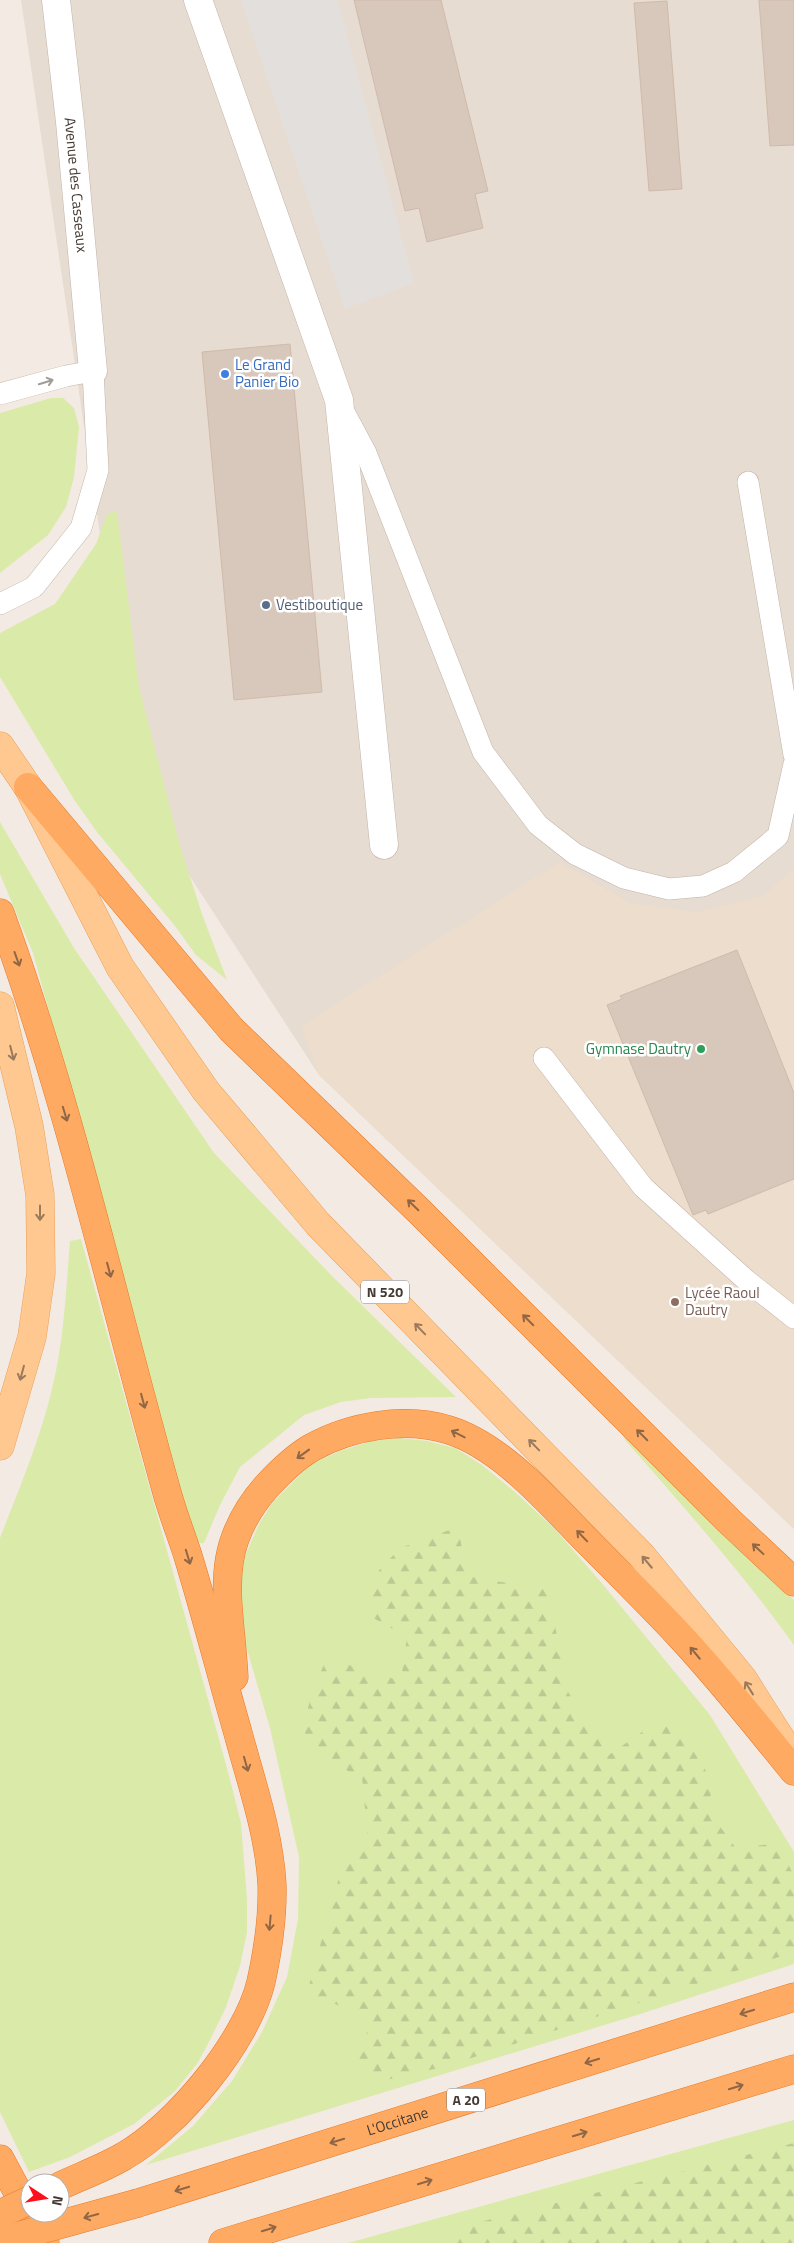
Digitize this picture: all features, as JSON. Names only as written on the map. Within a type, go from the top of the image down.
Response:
[{"type":"highway","points":[[28,787],[231,1029],[421,1213],[728,1521],[794,1582]]},
{"type":"highway","points":[[0,913],[29,992],[96,1220],[167,1493],[188,1557],[264,1830],[272,1881],[270,1930],[260,1985],[242,2030],[194,2094],[173,2117],[126,2156],[70,2181]]},
{"type":"highway","points":[[237,1731],[232,1637],[226,1604],[228,1567],[235,1536],[246,1514],[280,1472],[305,1451],[346,1432],[370,1427],[414,1424],[449,1430],[489,1450],[530,1482],[682,1638],[794,1771]]},
{"type":"highway","name":"L'Occitane","points":[[0,2241],[138,2203],[794,1997]]},
{"type":"highway","points":[[223,2243],[794,2070]]},
{"type":"highway","points":[[0,2158],[45,2243]]},
{"type":"highway","points":[[0,2214],[20,2205]]},
{"type":"main road","name":"N 520","points":[[0,746],[28,787],[120,967],[206,1091],[318,1224],[642,1556],[743,1679],[794,1759]]},
{"type":"main road","points":[[0,1006],[30,1126],[40,1195],[41,1272],[32,1337],[0,1446]]},
{"type":"street","name":"Avenue des Casseaux","points":[[56,0],[70,122],[93,371]]},
{"type":"street","points":[[198,0],[339,400],[384,845]]},
{"type":"lane","points":[[0,394],[66,376],[93,371],[98,470],[81,528],[34,587],[0,604]]},
{"type":"lane","points":[[339,400],[366,453],[483,752],[538,826],[575,854],[624,878],[669,889],[703,886],[734,872],[778,836],[794,764]]},
{"type":"lane","points":[[748,482],[794,755]]},
{"type":"lane","points":[[544,1058],[643,1187],[746,1280],[794,1318]]},
{"type":"shaded area","points":[[21,0],[794,0],[794,1529],[319,1075],[139,798]]},
{"type":"shaded area","points":[[241,0],[337,0],[414,283],[345,309]]},
{"type":"shaded area","name":"Lycée Raoul Dautry","points":[[560,862],[629,903],[697,912],[763,896],[794,869],[794,1529],[319,1075],[301,1026]]},
{"type":"green space","points":[[51,398],[63,398],[74,408],[79,427],[74,477],[66,507],[48,535],[0,573],[0,413]]},
{"type":"green space","points":[[117,511],[139,687],[180,846],[202,914],[227,980],[196,955],[175,926],[97,832],[75,801],[0,677],[0,633],[55,604],[96,544],[107,514]]},
{"type":"green space","points":[[0,822],[74,948],[214,1153],[333,1277],[456,1397],[371,1398],[341,1402],[304,1415],[240,1467],[220,1505],[204,1543],[194,1543],[33,953],[0,874]]},
{"type":"green space","points":[[81,1239],[241,1823],[247,1899],[247,1932],[240,1966],[226,2007],[197,2064],[174,2092],[134,2124],[70,2157],[29,2172],[0,2112],[0,1538],[29,1464],[47,1408],[62,1334],[70,1241]]},
{"type":"green space","points":[[620,1425],[755,1564],[794,1600],[794,1645],[691,1515],[625,1440]]},
{"type":"green space","points":[[400,1438],[427,1441],[455,1448],[482,1465],[516,1493],[554,1528],[710,1715],[794,1852],[794,1964],[634,2016],[146,2165],[193,2126],[232,2081],[262,2032],[287,1977],[298,1919],[299,1857],[270,1728],[241,1629],[238,1592],[245,1556],[259,1524],[273,1502],[311,1464],[340,1451],[372,1441]]},
{"type":"green space","points":[[458,1527],[467,1576],[548,1590],[568,1692],[609,1755],[669,1713],[713,1782],[708,1810],[735,1847],[778,1844],[794,1876],[794,1952],[447,2066],[373,2083],[357,2066],[371,2018],[307,1993],[340,1874],[368,1840],[362,1777],[320,1759],[303,1730],[312,1691],[327,1658],[401,1681],[407,1637],[368,1615],[371,1579],[400,1548]]},
{"type":"green space","points":[[794,2120],[794,2243],[348,2243]]},
{"type":"green space","points":[[794,2143],[794,2243],[458,2243],[452,2229]]},
{"type":"building","points":[[354,0],[441,0],[488,191],[475,194],[483,228],[427,242],[419,208],[405,211]]},
{"type":"building","points":[[759,0],[794,0],[794,145],[770,146]]},
{"type":"building","points":[[667,1],[682,189],[649,191],[634,3]]},
{"type":"building","points":[[290,344],[322,692],[234,700],[202,352]]},
{"type":"building","name":"Gymnase Dautry","points":[[737,950],[794,1093],[794,1179],[708,1214],[706,1210],[693,1215],[607,1005],[622,999],[620,996]]},
{"type":"place","name":"Le Grand Panier Bio","points":[[225,374]]},
{"type":"place","name":"Vestiboutique","points":[[266,605]]},
{"type":"place","name":"Gymnase Dautry","points":[[701,1049]]},
{"type":"place","name":"Lycée Raoul Dautry","points":[[675,1302]]}]
